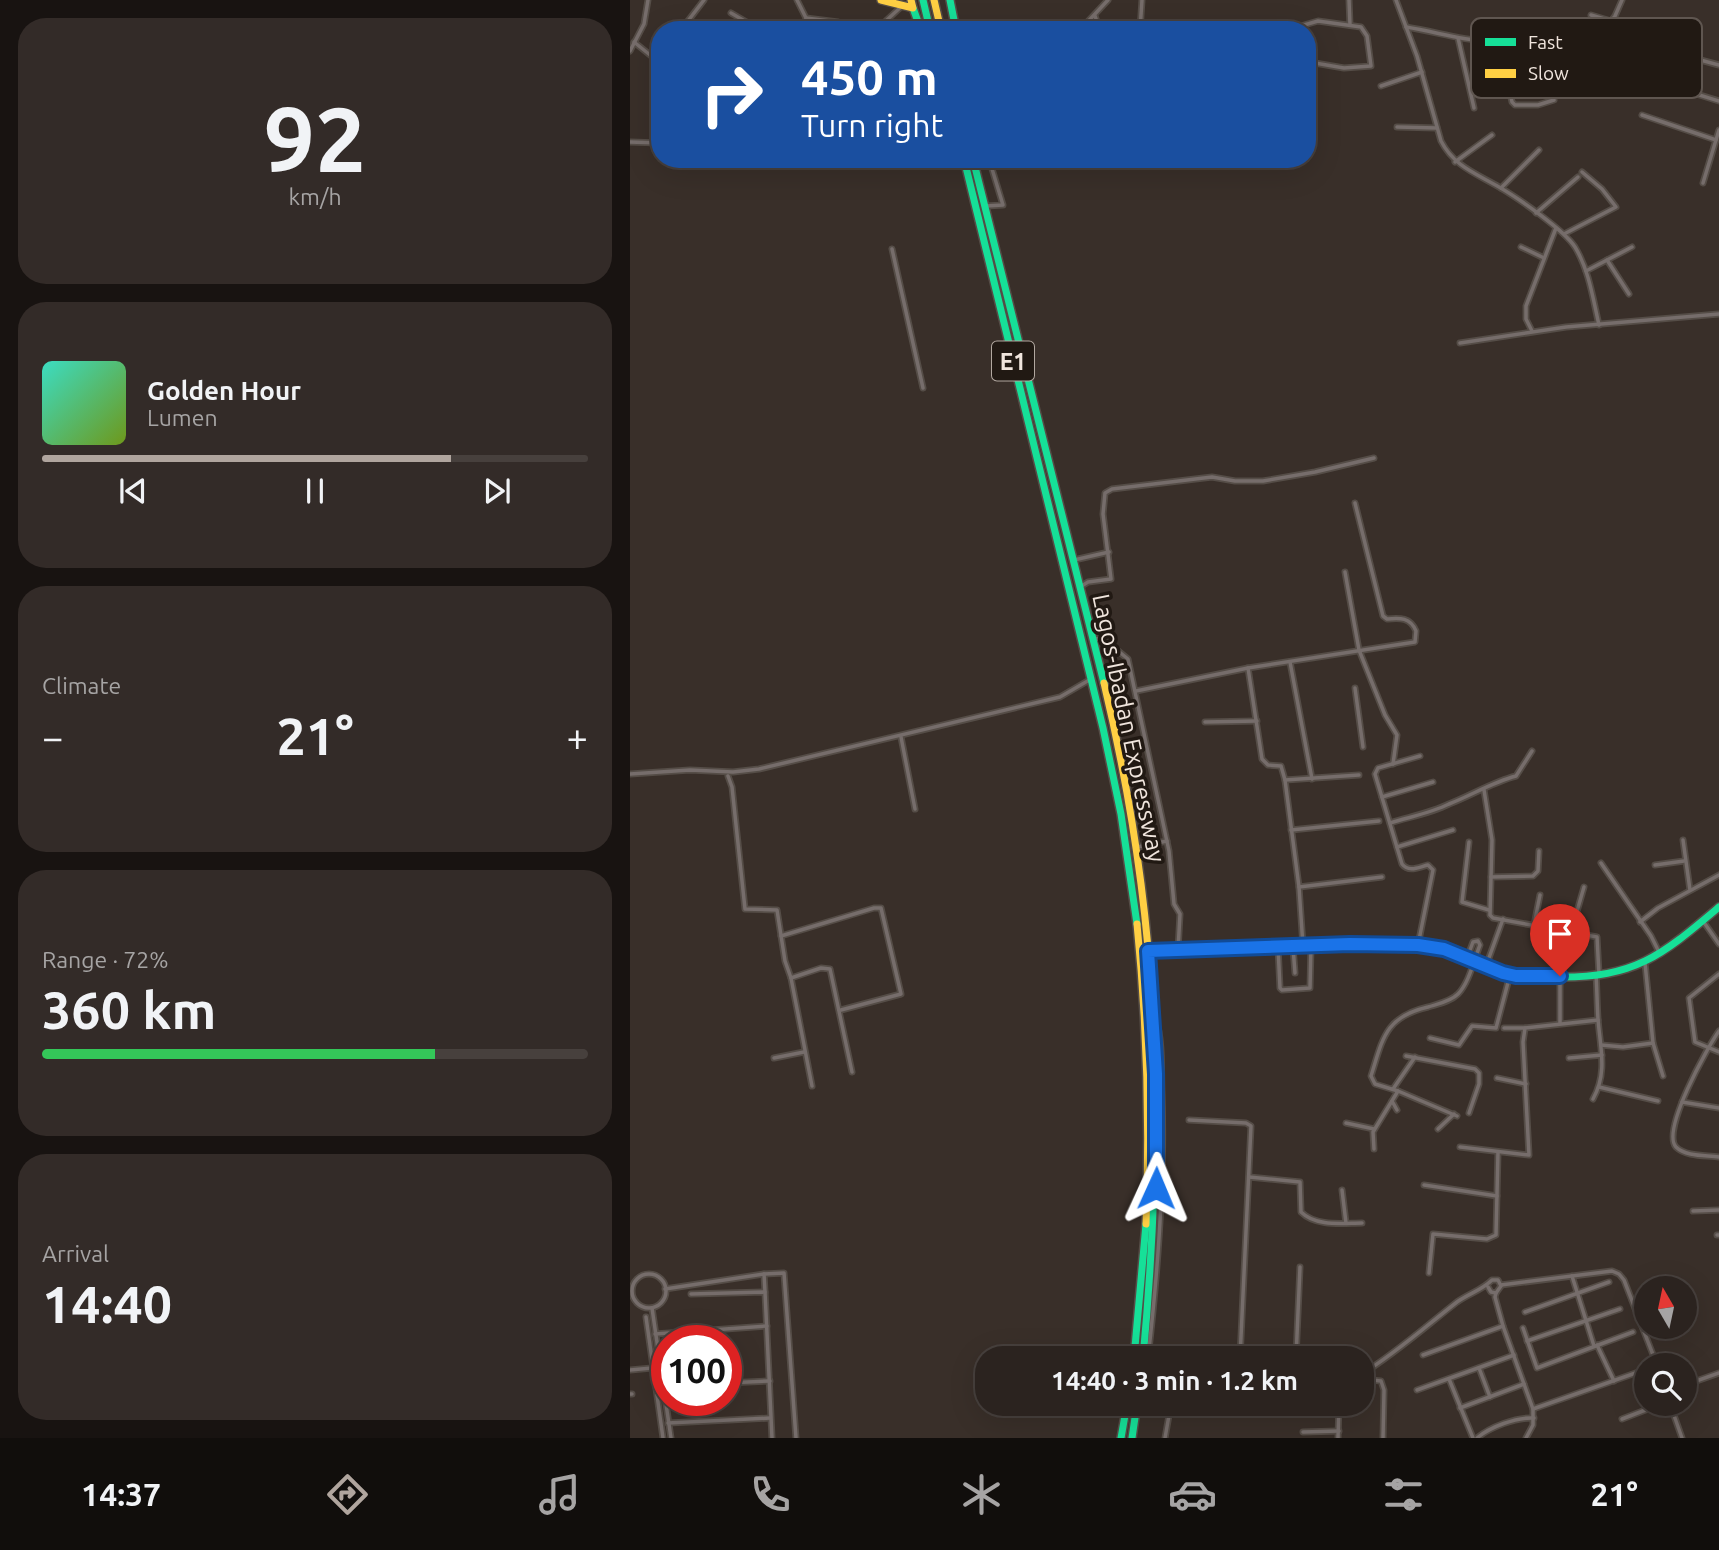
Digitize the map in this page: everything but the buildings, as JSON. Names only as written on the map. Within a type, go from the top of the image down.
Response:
[{"type":"main road","points":[[881,0],[902,6],[912,4],[917,21]]},
{"type":"main road","points":[[923,0],[928,21]]},
{"type":"main road","points":[[934,0],[939,21]]},
{"type":"main road","points":[[950,0],[954,21]]},
{"type":"main road","name":"Lagos-Ibadan Expressway","points":[[966,168],[1098,699],[1128,857],[1140,956],[1147,1080],[1146,1205],[1134,1346]]},
{"type":"main road","name":"Lagos-Ibadan Expressway","points":[[975,168],[1093,638],[1137,847],[1155,1030],[1157,1133],[1147,1346]]},
{"type":"main road","points":[[1149,951],[1418,945],[1444,949],[1510,975],[1598,974],[1617,972],[1645,963],[1719,907]]},
{"type":"main road","points":[[1121,1438],[1125,1416]]},
{"type":"main road","points":[[1132,1438],[1136,1416]]},
{"type":"street","points":[[630,51],[644,24],[648,0]]},
{"type":"street","points":[[688,21],[704,0]]},
{"type":"street","points":[[797,0],[806,19],[827,21]]},
{"type":"street","points":[[1089,21],[1108,0]]},
{"type":"street","points":[[1141,21],[1142,0]]},
{"type":"street","points":[[1349,0],[1350,25]]},
{"type":"street","points":[[1396,0],[1422,72],[1441,141],[1455,162],[1501,188],[1564,234],[1576,248],[1586,271],[1599,325]]},
{"type":"street","points":[[1613,18],[1622,0]]},
{"type":"street","points":[[886,21],[902,6]]},
{"type":"street","points":[[731,13],[742,21]]},
{"type":"street","points":[[1591,15],[1600,18]]},
{"type":"street","points":[[1094,16],[1096,21]]},
{"type":"street","points":[[1316,22],[1361,27],[1371,54],[1371,66],[1344,68],[1316,63]]},
{"type":"street","points":[[1406,27],[1471,40]]},
{"type":"street","points":[[1458,38],[1471,95]]},
{"type":"street","points":[[634,42],[651,54]]},
{"type":"street","points":[[1702,60],[1719,65]]},
{"type":"street","points":[[1381,86],[1422,72]]},
{"type":"street","points":[[1702,97],[1719,102]]},
{"type":"street","points":[[1472,98],[1474,108]]},
{"type":"street","points":[[1511,98],[1515,105],[1538,105],[1554,100]]},
{"type":"street","points":[[1643,115],[1716,140]]},
{"type":"street","points":[[1397,127],[1437,128]]},
{"type":"street","points":[[1703,183],[1719,131]]},
{"type":"street","points":[[1455,162],[1492,135]]},
{"type":"street","points":[[630,142],[651,143]]},
{"type":"street","points":[[1501,188],[1539,150]]},
{"type":"street","points":[[985,206],[1003,205],[992,168]]},
{"type":"street","points":[[1564,234],[1616,206],[1602,189],[1582,172]]},
{"type":"street","points":[[1535,213],[1578,177]]},
{"type":"street","points":[[1532,332],[1526,319],[1526,306],[1556,228]]},
{"type":"street","points":[[1521,247],[1544,258]]},
{"type":"street","points":[[1586,271],[1632,247]]},
{"type":"street","points":[[892,250],[923,388]]},
{"type":"street","points":[[1607,260],[1629,294]]},
{"type":"street","points":[[1460,343],[1532,332],[1719,314]]},
{"type":"street","points":[[1080,587],[1088,582],[1111,579],[1104,503],[1105,493],[1112,489],[1212,477],[1235,481],[1263,481],[1374,458]]},
{"type":"street","points":[[1136,691],[1248,668],[1415,642],[1417,637],[1409,621],[1402,618],[1387,620],[1383,616],[1355,503]]},
{"type":"street","points":[[1073,560],[1109,552]]},
{"type":"street","points":[[1345,572],[1359,650],[1385,715],[1397,735],[1393,764]]},
{"type":"street","points":[[1093,638],[1105,641],[1128,659],[1167,841],[1174,904],[1180,914],[1178,950]]},
{"type":"street","points":[[1290,662],[1312,779]]},
{"type":"street","points":[[1248,668],[1264,763],[1280,766],[1284,780],[1307,946],[1310,988],[1280,988],[1278,947]]},
{"type":"street","points":[[630,774],[758,769],[1060,697],[1092,678]]},
{"type":"street","points":[[1354,688],[1363,747]]},
{"type":"street","points":[[1205,722],[1257,721]]},
{"type":"street","points":[[901,737],[915,809]]},
{"type":"street","points":[[1390,823],[1450,804],[1503,779],[1517,776],[1532,751]]},
{"type":"street","points":[[1418,945],[1433,870],[1428,865],[1411,870],[1405,868],[1375,771],[1420,756]]},
{"type":"street","points":[[1284,780],[1359,775]]},
{"type":"street","points":[[728,776],[732,787],[745,909],[777,910],[785,961],[791,978],[812,1086]]},
{"type":"street","points":[[1382,797],[1433,782]]},
{"type":"street","points":[[1484,790],[1492,841],[1489,910],[1493,918],[1597,937],[1598,1020],[1603,1064],[1599,1087],[1593,1099]]},
{"type":"street","points":[[1291,830],[1379,821]]},
{"type":"street","points":[[1397,848],[1453,830]]},
{"type":"street","points":[[1683,840],[1690,890]]},
{"type":"street","points":[[1137,847],[1167,841]]},
{"type":"street","points":[[1469,842],[1462,902],[1489,910]]},
{"type":"street","points":[[1491,877],[1533,877],[1538,871],[1539,851]]},
{"type":"street","points":[[1655,865],[1685,861]]},
{"type":"street","points":[[1601,863],[1660,954]]},
{"type":"street","points":[[1640,922],[1658,908],[1719,876]]},
{"type":"street","points":[[1299,887],[1382,877]]},
{"type":"street","points":[[1571,932],[1584,887]]},
{"type":"street","points":[[1534,925],[1540,894]]},
{"type":"street","points":[[781,936],[881,908],[901,994],[841,1010]]},
{"type":"street","points":[[1486,967],[1503,919]]},
{"type":"street","points":[[1703,921],[1719,944]]},
{"type":"street","points":[[1438,1129],[1455,1115],[1375,1084],[1371,1076],[1388,1027],[1406,1014],[1458,994],[1470,960],[1473,942],[1478,941],[1480,945],[1470,960]]},
{"type":"street","points":[[1293,947],[1295,973]]},
{"type":"street","points":[[1645,963],[1653,1043],[1662,1076]]},
{"type":"street","points":[[791,978],[821,968],[830,969],[841,1010],[852,1072]]},
{"type":"street","points":[[1719,974],[1689,998],[1695,1042],[1719,1052]]},
{"type":"street","points":[[1430,1038],[1459,1045],[1472,1026],[1496,1028],[1510,975]]},
{"type":"street","points":[[1560,976],[1560,1024]]},
{"type":"street","points":[[1504,1028],[1598,1020]]},
{"type":"street","points":[[1460,1147],[1526,1156],[1531,1153],[1523,1042],[1525,1028]]},
{"type":"street","points":[[1719,1031],[1708,1047],[1682,1102],[1673,1136],[1674,1144],[1679,1150],[1719,1157]]},
{"type":"street","points":[[1601,1045],[1623,1047],[1653,1043]]},
{"type":"street","points":[[774,1058],[804,1052]]},
{"type":"street","points":[[1569,1058],[1602,1055]]},
{"type":"street","points":[[1406,1056],[1475,1069],[1479,1073],[1479,1084],[1469,1114]]},
{"type":"street","points":[[1393,1089],[1415,1058]]},
{"type":"street","points":[[1497,1077],[1526,1084]]},
{"type":"street","points":[[1599,1087],[1658,1101]]},
{"type":"street","points":[[1374,1149],[1374,1129],[1398,1091]]},
{"type":"street","points":[[1392,1101],[1397,1110]]},
{"type":"street","points":[[1682,1102],[1719,1108]]},
{"type":"street","points":[[1189,1120],[1246,1123],[1251,1126],[1241,1346]]},
{"type":"street","points":[[1346,1123],[1374,1129]]},
{"type":"street","points":[[1429,1273],[1433,1234],[1487,1239],[1496,1235],[1497,1152]]},
{"type":"street","points":[[1249,1177],[1300,1181],[1300,1209],[1303,1215],[1328,1223],[1363,1223]]},
{"type":"street","points":[[1424,1185],[1497,1196]]},
{"type":"street","points":[[1342,1190],[1346,1223]]},
{"type":"street","points":[[1693,1211],[1719,1210]]},
{"type":"street","points":[[1297,1346],[1300,1267]]},
{"type":"street","points":[[1374,1366],[1457,1303],[1488,1286],[1490,1281],[1495,1279],[1501,1284],[1612,1271],[1625,1280],[1652,1353]]},
{"type":"street","points":[[665,1289],[764,1274],[782,1272],[785,1275],[796,1438]]},
{"type":"street","points":[[764,1274],[772,1438]]},
{"type":"street","points":[[644,1275],[655,1276],[664,1283],[661,1303],[652,1308],[636,1303],[631,1292],[635,1282],[644,1275]]},
{"type":"street","points":[[1572,1276],[1595,1346],[1615,1381]]},
{"type":"street","points":[[1525,1312],[1609,1282]]},
{"type":"street","points":[[1501,1284],[1495,1297],[1533,1409],[1533,1426],[1526,1438]]},
{"type":"street","points":[[1488,1286],[1491,1292],[1496,1293]]},
{"type":"street","points":[[691,1294],[765,1292]]},
{"type":"street","points":[[652,1308],[654,1325]]},
{"type":"street","points":[[1527,1341],[1620,1309]]},
{"type":"street","points":[[646,1317],[651,1353]]},
{"type":"street","points":[[742,1328],[767,1326]]},
{"type":"street","points":[[1423,1355],[1503,1326]]},
{"type":"street","points":[[1523,1328],[1537,1368],[1633,1332]]},
{"type":"street","points":[[1417,1390],[1514,1355]]},
{"type":"street","points":[[630,1370],[651,1368]]},
{"type":"street","points":[[1479,1368],[1490,1397]]},
{"type":"street","points":[[1697,1381],[1719,1373]]},
{"type":"street","points":[[1533,1409],[1634,1374]]},
{"type":"street","points":[[1374,1379],[1381,1381],[1384,1390],[1383,1438]]},
{"type":"street","points":[[1449,1379],[1475,1438],[1510,1423],[1534,1418]]},
{"type":"street","points":[[742,1382],[770,1381]]},
{"type":"street","points":[[1460,1408],[1524,1384]]},
{"type":"street","points":[[1622,1419],[1634,1414]]},
{"type":"street","points":[[660,1416],[663,1438]]},
{"type":"street","points":[[667,1416],[671,1438]]},
{"type":"street","points":[[1165,1438],[1169,1416]]},
{"type":"street","points":[[1338,1438],[1339,1416]]},
{"type":"street","points":[[1674,1416],[1682,1438]]},
{"type":"street","points":[[668,1423],[770,1418]]},
{"type":"street","points":[[1303,1432],[1339,1431]]},
{"type":"traffic: fast","points":[[923,0],[928,21]]},
{"type":"traffic: fast","points":[[950,0],[954,21]]},
{"type":"traffic: fast","points":[[913,8],[918,21]]},
{"type":"traffic: fast","points":[[966,168],[1103,728],[1121,814],[1137,924]]},
{"type":"traffic: fast","points":[[975,168],[1104,683]]},
{"type":"traffic: fast","points":[[1359,945],[1402,944],[1435,947],[1510,975],[1585,976],[1628,968],[1664,951],[1719,907]]},
{"type":"traffic: fast","points":[[1144,1346],[1154,1181],[1152,1003]]},
{"type":"traffic: fast","points":[[1135,1346],[1146,1224]]},
{"type":"traffic: fast","points":[[1121,1438],[1125,1416]]},
{"type":"traffic: fast","points":[[1132,1438],[1135,1416]]},
{"type":"traffic: slow","points":[[881,0],[913,8],[911,0]]},
{"type":"traffic: slow","points":[[934,0],[939,21]]},
{"type":"traffic: slow","points":[[1104,683],[1135,842],[1152,1003]]},
{"type":"traffic: slow","points":[[1137,924],[1147,1074],[1146,1224]]},
{"type":"traffic: slow","points":[[1148,951],[1359,945]]},
{"type":"route","points":[[1156,1188],[1155,1030],[1148,951],[1350,944],[1418,945],[1444,949],[1516,976],[1560,976]]}]
